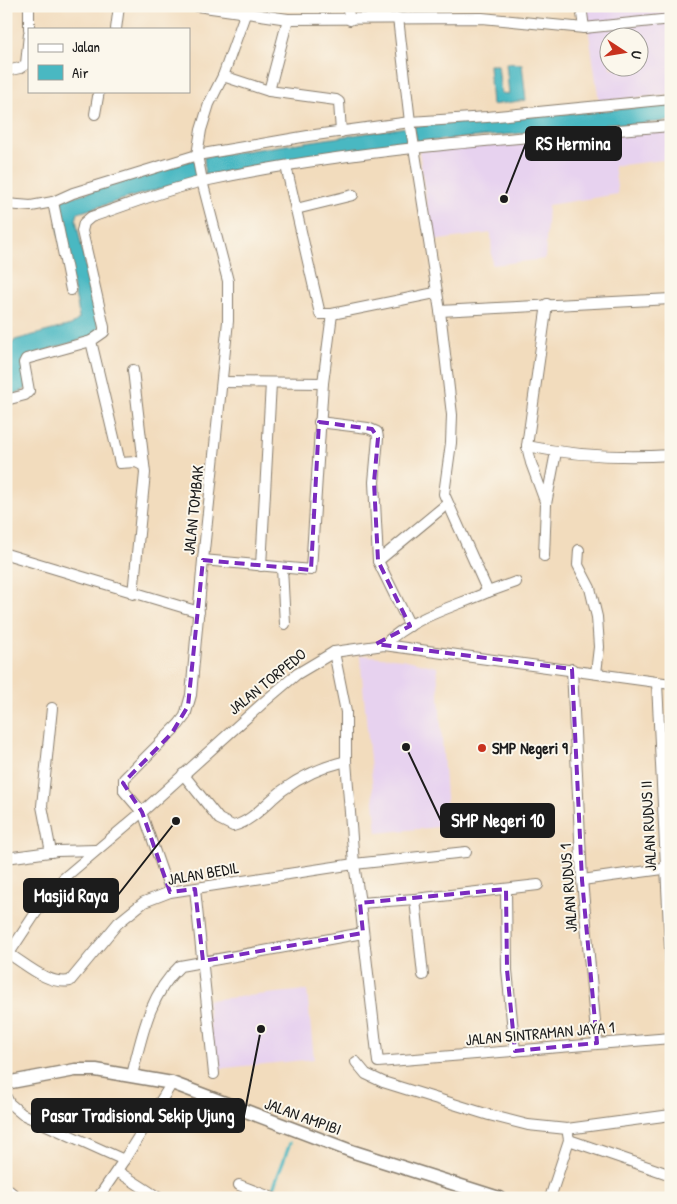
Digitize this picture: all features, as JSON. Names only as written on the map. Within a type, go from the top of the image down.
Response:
[{"type":"street","points":[[29,6],[29,28]]},
{"type":"street","points":[[116,28],[119,6]]},
{"type":"street","points":[[197,6],[247,10],[288,20],[482,18],[584,28],[671,19]]},
{"type":"street","points":[[347,6],[350,20]]},
{"type":"street","points":[[482,18],[483,6]]},
{"type":"street","points":[[581,6],[584,28]]},
{"type":"street","name":"JALAN TOMBAK","points":[[142,812],[124,791],[123,784],[141,760],[172,733],[185,716],[192,695],[203,560],[228,322],[228,282],[201,180],[198,157],[203,122],[223,76],[247,10]]},
{"type":"street","points":[[398,18],[410,123],[435,293],[440,311],[452,414],[451,443],[444,486],[447,504],[488,592]]},
{"type":"street","points":[[269,91],[288,20]]},
{"type":"street","points":[[6,71],[20,68],[26,64],[28,44]]},
{"type":"street","points":[[223,76],[269,91],[336,100],[339,102],[340,132]]},
{"type":"street","points":[[95,114],[99,92]]},
{"type":"street","points":[[6,204],[31,206],[53,202],[73,193],[198,157],[340,132],[410,123],[671,99]]},
{"type":"street","points":[[6,400],[25,395],[29,391],[24,363],[26,359],[91,341],[101,335],[104,327],[82,231],[84,223],[91,216],[201,180],[413,145],[671,126]]},
{"type":"street","points":[[286,166],[320,314],[332,314],[435,293]]},
{"type":"street","points":[[296,209],[353,195]]},
{"type":"street","points":[[53,202],[71,290]]},
{"type":"street","points":[[440,311],[671,299]]},
{"type":"street","points":[[546,504],[527,446],[547,304]]},
{"type":"street","points":[[203,560],[311,570],[319,422],[332,314]]},
{"type":"street","points":[[91,341],[120,464],[136,462],[144,466]]},
{"type":"street","points":[[133,370],[144,466],[134,594]]},
{"type":"street","points":[[222,382],[323,383]]},
{"type":"street","points":[[261,566],[271,383]]},
{"type":"street","points":[[319,422],[372,429],[378,434],[374,482],[378,561],[410,626]]},
{"type":"street","points":[[527,446],[556,452],[622,458],[671,455]]},
{"type":"street","points":[[544,556],[546,504],[556,452]]},
{"type":"street","points":[[378,561],[447,504]]},
{"type":"street","points":[[579,550],[578,565],[591,589],[597,617],[599,647],[596,673]]},
{"type":"street","points":[[6,554],[199,612]]},
{"type":"street","points":[[282,568],[285,624]]},
{"type":"street","points":[[384,645],[392,636],[410,626],[516,582]]},
{"type":"street","name":"JALAN TORPEDO","points":[[8,956],[38,911],[64,878],[142,812],[237,725],[297,674],[334,652],[384,645],[671,684]]},
{"type":"street","points":[[132,1075],[149,1013],[164,984],[180,966],[203,960],[363,933],[354,864],[346,761],[346,712],[334,652]]},
{"type":"street","name":"JALAN RUDUS 1","points":[[572,670],[582,880],[597,1043]]},
{"type":"street","name":"JALAN RUDUS II","points":[[657,683],[668,868],[671,968]]},
{"type":"street","points":[[51,852],[42,806],[52,708]]},
{"type":"street","points":[[183,774],[219,819],[233,826],[246,821],[283,790],[306,774],[346,761]]},
{"type":"street","points":[[142,812],[170,892]]},
{"type":"street","points":[[6,858],[51,852],[96,850]]},
{"type":"street","name":"JALAN BEDIL","points":[[8,956],[49,979],[60,983],[70,981],[118,923],[144,902],[170,892],[354,864],[466,852]]},
{"type":"street","points":[[582,880],[668,868]]},
{"type":"street","points":[[360,903],[415,900],[538,885]]},
{"type":"street","points":[[195,889],[214,1074]]},
{"type":"street","points":[[506,889],[507,970],[515,1051]]},
{"type":"street","points":[[415,900],[422,975]]},
{"type":"street","name":"JALAN SINTRAMAN JAYA 1","points":[[363,933],[378,1062],[671,1038]]},
{"type":"street","points":[[356,1062],[366,1074],[383,1082],[488,1116],[528,1126],[568,1129],[671,1115]]},
{"type":"street","name":"JALAN AMPIBI","points":[[6,1083],[75,1070],[96,1070],[172,1083],[354,1152],[499,1198]]},
{"type":"street","points":[[98,1198],[172,1083]]},
{"type":"street","points":[[6,1097],[9,1103],[22,1114],[124,1160]]},
{"type":"street","points":[[550,1198],[569,1140],[568,1129]]},
{"type":"street","points":[[569,1140],[671,1175]]},
{"type":"street","points":[[117,1171],[159,1198]]},
{"type":"street","points":[[239,1185],[270,1197]]},
{"type":"street","points":[[6,1188],[18,1198]]},
{"type":"highlighted area","points":[[319,422],[372,429],[378,438],[374,482],[378,561],[410,626],[376,644],[572,669],[582,880],[597,1043],[515,1051],[507,970],[506,889],[360,903],[363,933],[203,961],[195,889],[170,892],[142,812],[123,783],[172,733],[188,706],[203,560],[311,570]]},
{"type":"shaded area","points":[[585,6],[671,6],[671,95],[599,101]]},
{"type":"shaded area","points":[[671,129],[671,159],[614,166],[618,194],[548,205],[545,259],[492,265],[491,233],[432,241],[419,151]]},
{"type":"shaded area","points":[[360,655],[402,659],[437,667],[448,826],[377,833]]},
{"type":"shaded area","points":[[307,990],[314,1059],[214,1069],[207,1000]]},
{"type":"water","points":[[506,63],[522,64],[526,100],[492,105],[489,65],[498,65],[501,93],[509,94]]},
{"type":"water","points":[[671,105],[671,121],[417,142],[414,126]]},
{"type":"water","points":[[407,127],[410,142],[205,175],[204,157]]},
{"type":"water","points":[[196,159],[198,177],[78,213],[76,220],[99,329],[94,336],[27,356],[26,389],[6,398],[6,381],[9,381],[6,351],[15,340],[71,325],[79,319],[74,290],[64,259],[58,228],[58,214],[62,200]]},
{"type":"waterway","points":[[271,1194],[290,1143]]},
{"type":"place","name":"RS Hermina","points":[[504,199]]},
{"type":"place","name":"SMP Negeri 10","points":[[406,747]]},
{"type":"place","name":"SMP Negeri 9","points":[[482,748]]},
{"type":"place","name":"Masjid Raya","points":[[176,821]]},
{"type":"place","name":"Pasar Tradisional Sekip Ujung","points":[[261,1029]]}]
